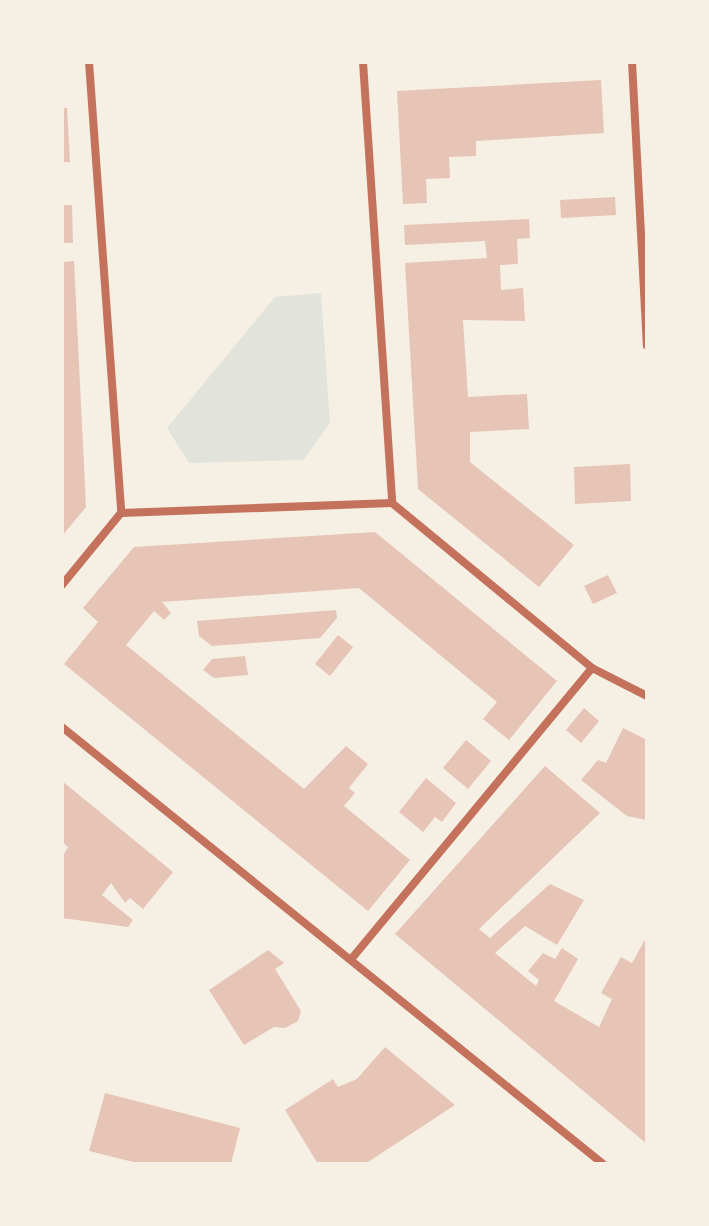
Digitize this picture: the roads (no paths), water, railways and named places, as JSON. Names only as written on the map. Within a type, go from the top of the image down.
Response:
[{"type":"street","points":[[62,585],[121,513],[89,62]]},
{"type":"street","points":[[363,62],[392,503]]},
{"type":"street","points":[[632,62],[647,346]]},
{"type":"street","points":[[121,513],[392,503],[592,668],[647,696]]},
{"type":"street","points":[[353,957],[592,668]]},
{"type":"street","points":[[62,727],[353,957],[603,1164]]}]
